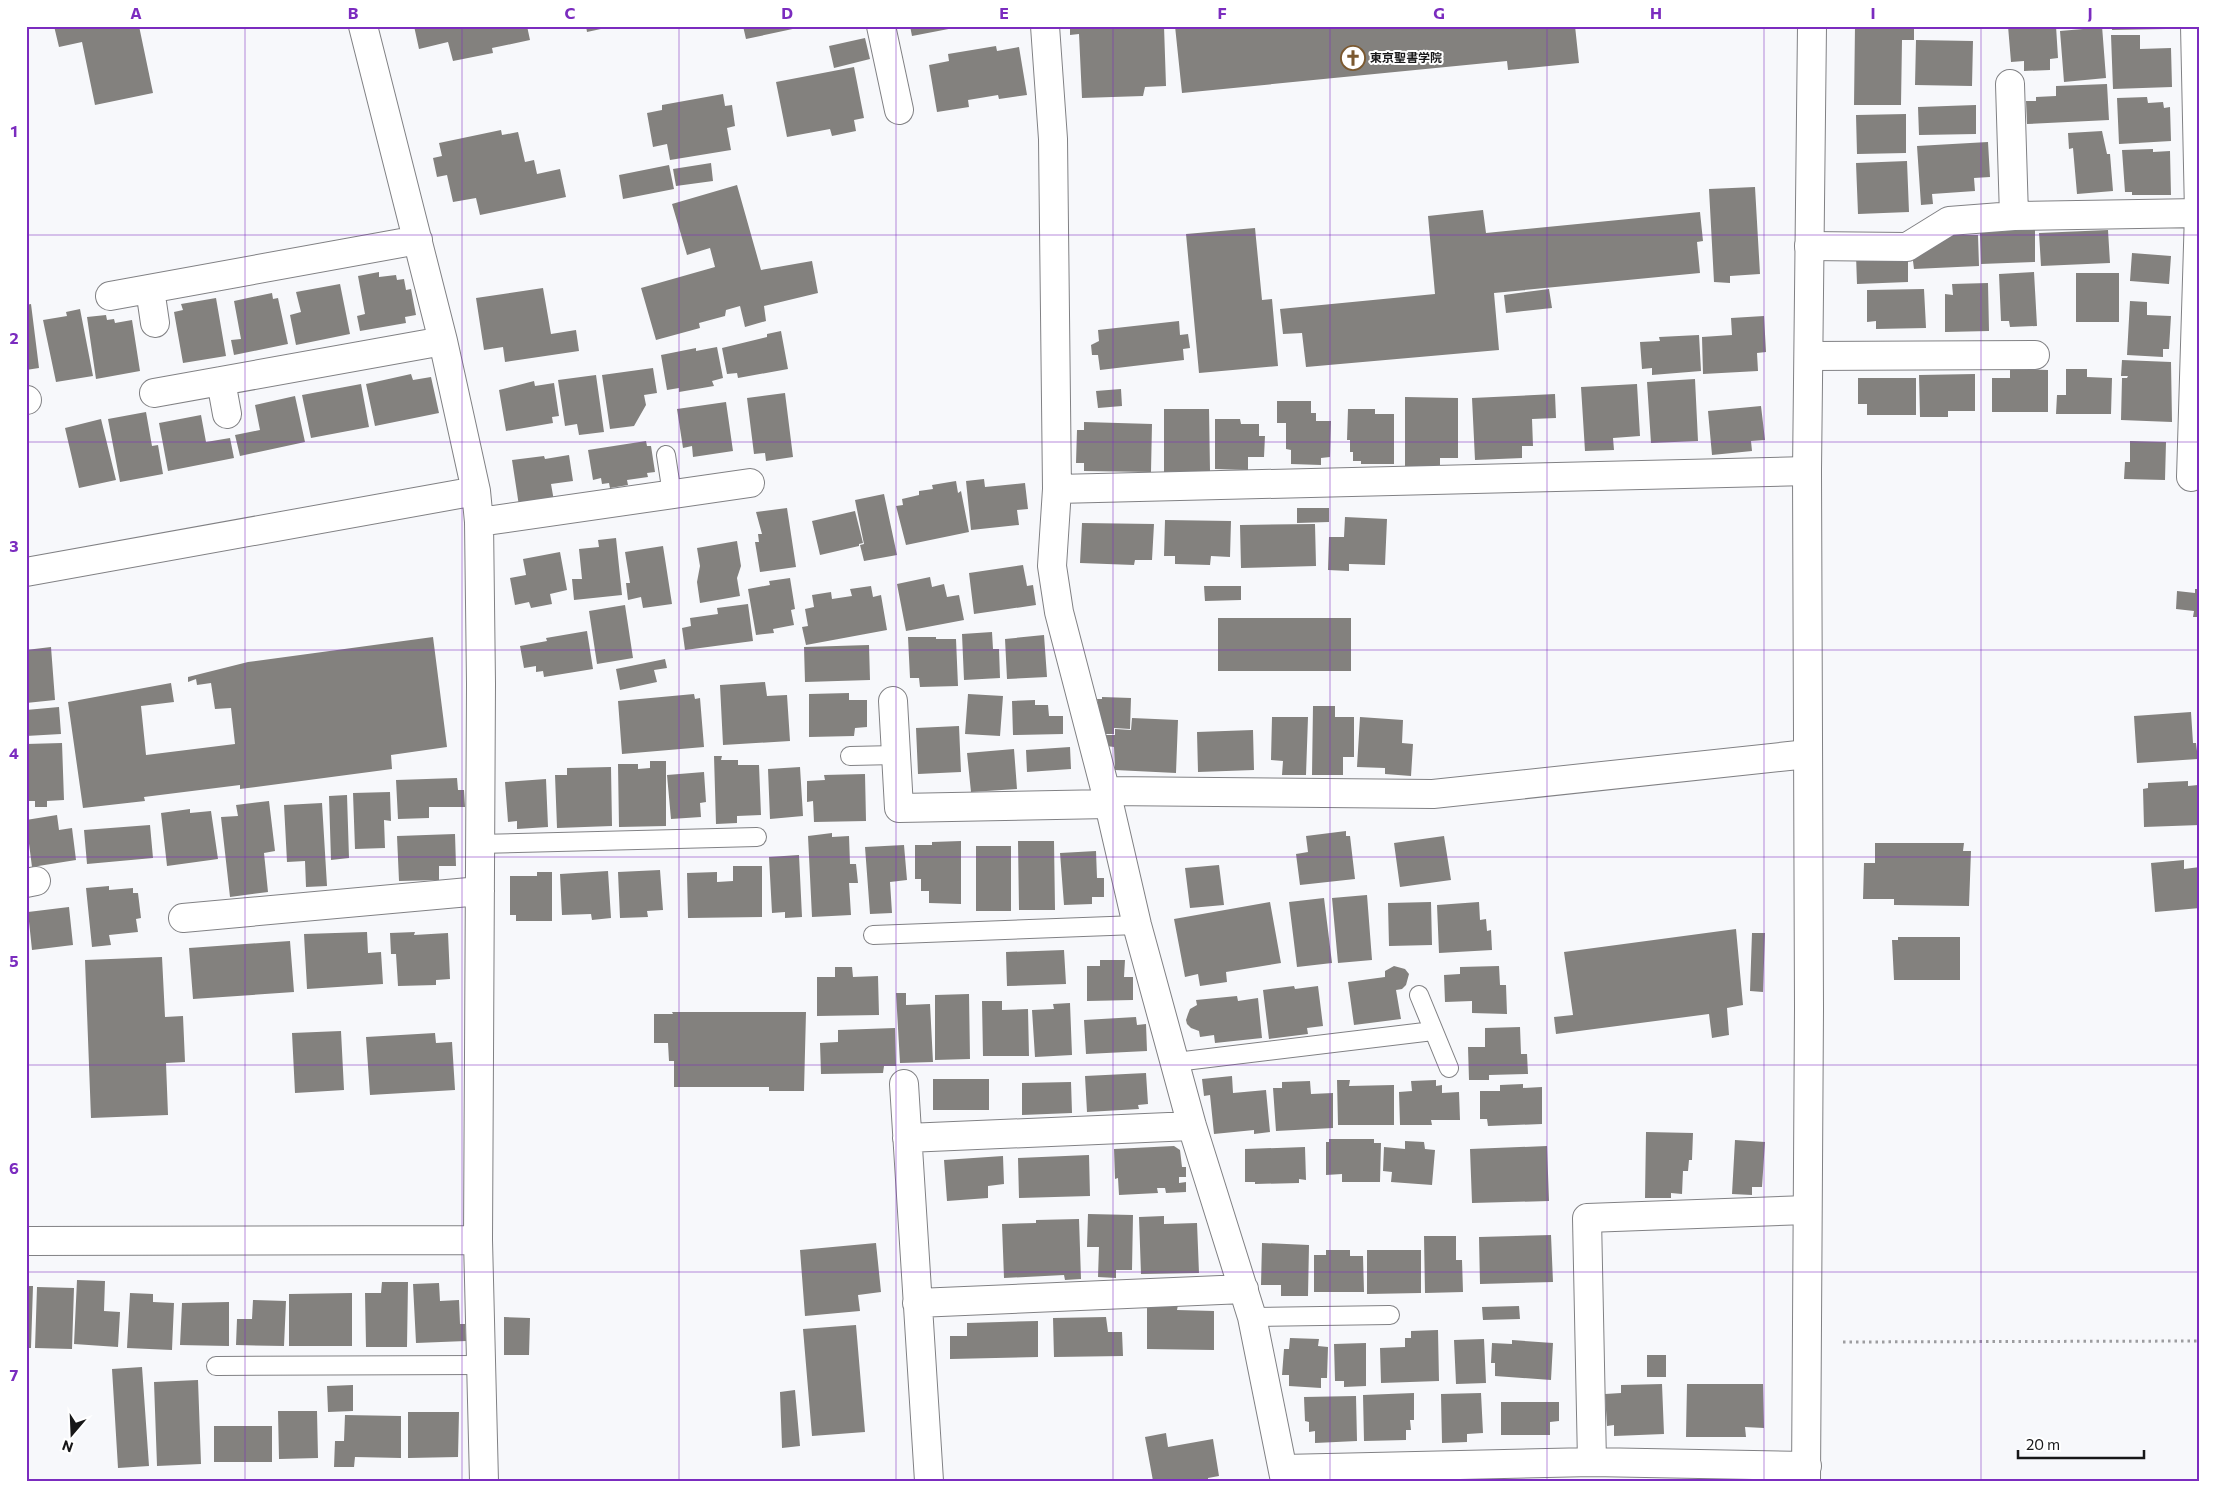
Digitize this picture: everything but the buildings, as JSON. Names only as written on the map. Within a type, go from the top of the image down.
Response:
[{"type":"street","points":[[363,26],[443,342],[476,491],[479,522],[481,684],[478,1240],[484,1481]]},
{"type":"street","points":[[881,26],[899,110]]},
{"type":"street","points":[[1045,26],[1053,139],[1058,489],[1052,566],[1059,612],[1107,797],[1136,925],[1176,1062],[1192,1126],[1252,1317],[1284,1475],[1592,1462],[1806,1474],[1807,471],[1812,26]]},
{"type":"street","points":[[2191,477],[2199,212],[2195,26]]},
{"type":"street","points":[[2010,84],[2014,216]]},
{"type":"street","points":[[1809,246],[1907,247],[1949,221],[2014,216],[2199,212]]},
{"type":"street","points":[[110,296],[418,240]]},
{"type":"street","points":[[150,289],[156,323]]},
{"type":"street","points":[[154,393],[443,342]]},
{"type":"street","points":[[1809,356],[2035,355]]},
{"type":"street","points":[[221,381],[227,414]]},
{"type":"street","points":[[1058,489],[1807,471]]},
{"type":"street","points":[[479,522],[750,484]]},
{"type":"street","points":[[26,572],[476,491]]},
{"type":"street","points":[[893,701],[899,808],[1107,797],[1433,794],[1808,754]]},
{"type":"street","points":[[183,918],[480,891]]},
{"type":"street","points":[[904,1084],[929,1481]]},
{"type":"street","points":[[907,1138],[1192,1126]]},
{"type":"street","points":[[1592,1462],[1586,1218],[1807,1210]]},
{"type":"street","points":[[26,1241],[478,1240]]},
{"type":"street","points":[[917,1303],[1244,1289]]},
{"type":"lane","points":[[666,455],[672,494]]},
{"type":"lane","points":[[850,756],[896,755]]},
{"type":"lane","points":[[479,844],[757,837]]},
{"type":"lane","points":[[872,935],[1136,925]]},
{"type":"lane","points":[[1419,995],[1449,1068]]},
{"type":"lane","points":[[1176,1062],[1433,1031]]},
{"type":"lane","points":[[1252,1317],[1390,1315]]},
{"type":"lane","points":[[216,1366],[481,1365]]},
{"type":"path","points":[[1806,1342],[2200,1341]]},
{"type":"place","name":"東京聖書学院","points":[[1353,58]]}]
